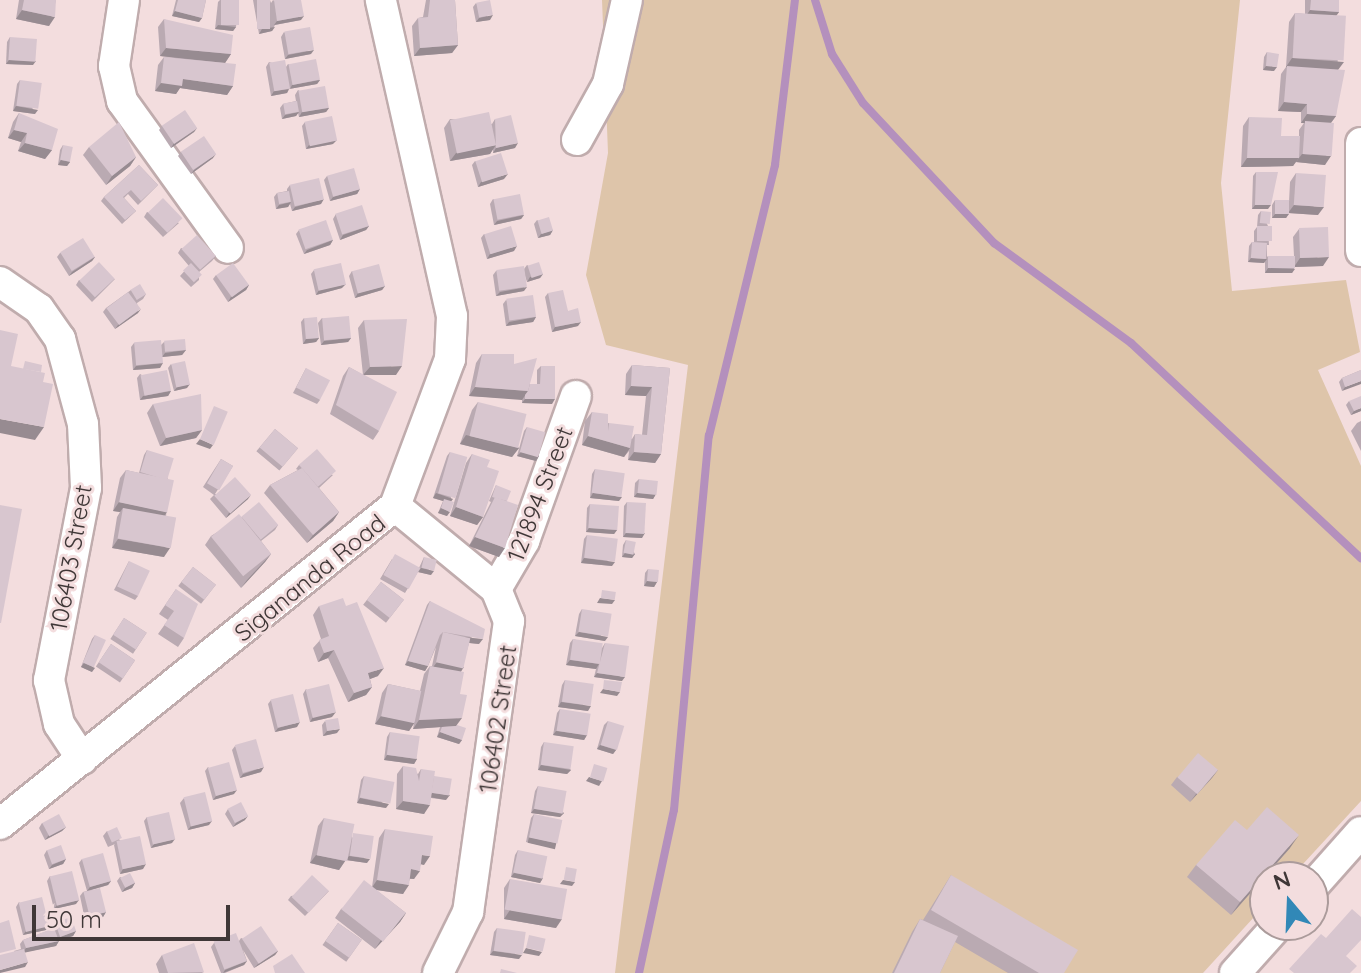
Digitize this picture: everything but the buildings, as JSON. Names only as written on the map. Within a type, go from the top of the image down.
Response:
[{"type":"street","points":[[124,0],[114,66],[122,101],[228,248]]},
{"type":"street","name":"Sigananda Road","points":[[0,824],[395,506],[450,359],[452,316],[381,0]]},
{"type":"street","points":[[577,140],[608,84],[627,0]]},
{"type":"street","points":[[1361,143],[1361,251]]},
{"type":"street","name":"106403 Street","points":[[0,282],[39,309],[60,339],[83,424],[86,488],[49,680],[59,724],[82,759]]},
{"type":"street","name":"121894 Street","points":[[496,589],[524,541],[576,396]]},
{"type":"street","points":[[395,506],[496,589]]},
{"type":"street","name":"106402 Street","points":[[438,973],[468,912],[510,651],[496,589]]},
{"type":"street","points":[[1329,868],[1361,832]]},
{"type":"street","points":[[1235,973],[1264,941]]},
{"type":"shaded area","points":[[602,0],[1240,0],[1221,183],[1232,291],[1346,280],[1360,352],[1318,370],[1361,466],[1361,801],[1306,861],[1249,861],[1249,923],[1203,973],[615,973],[688,365],[606,345],[586,275],[608,153]]},
{"type":"waterway","points":[[639,973],[674,810],[709,436],[775,165],[795,0]]},
{"type":"waterway","points":[[815,0],[832,54],[863,103],[994,243],[1131,343],[1361,558]]}]
